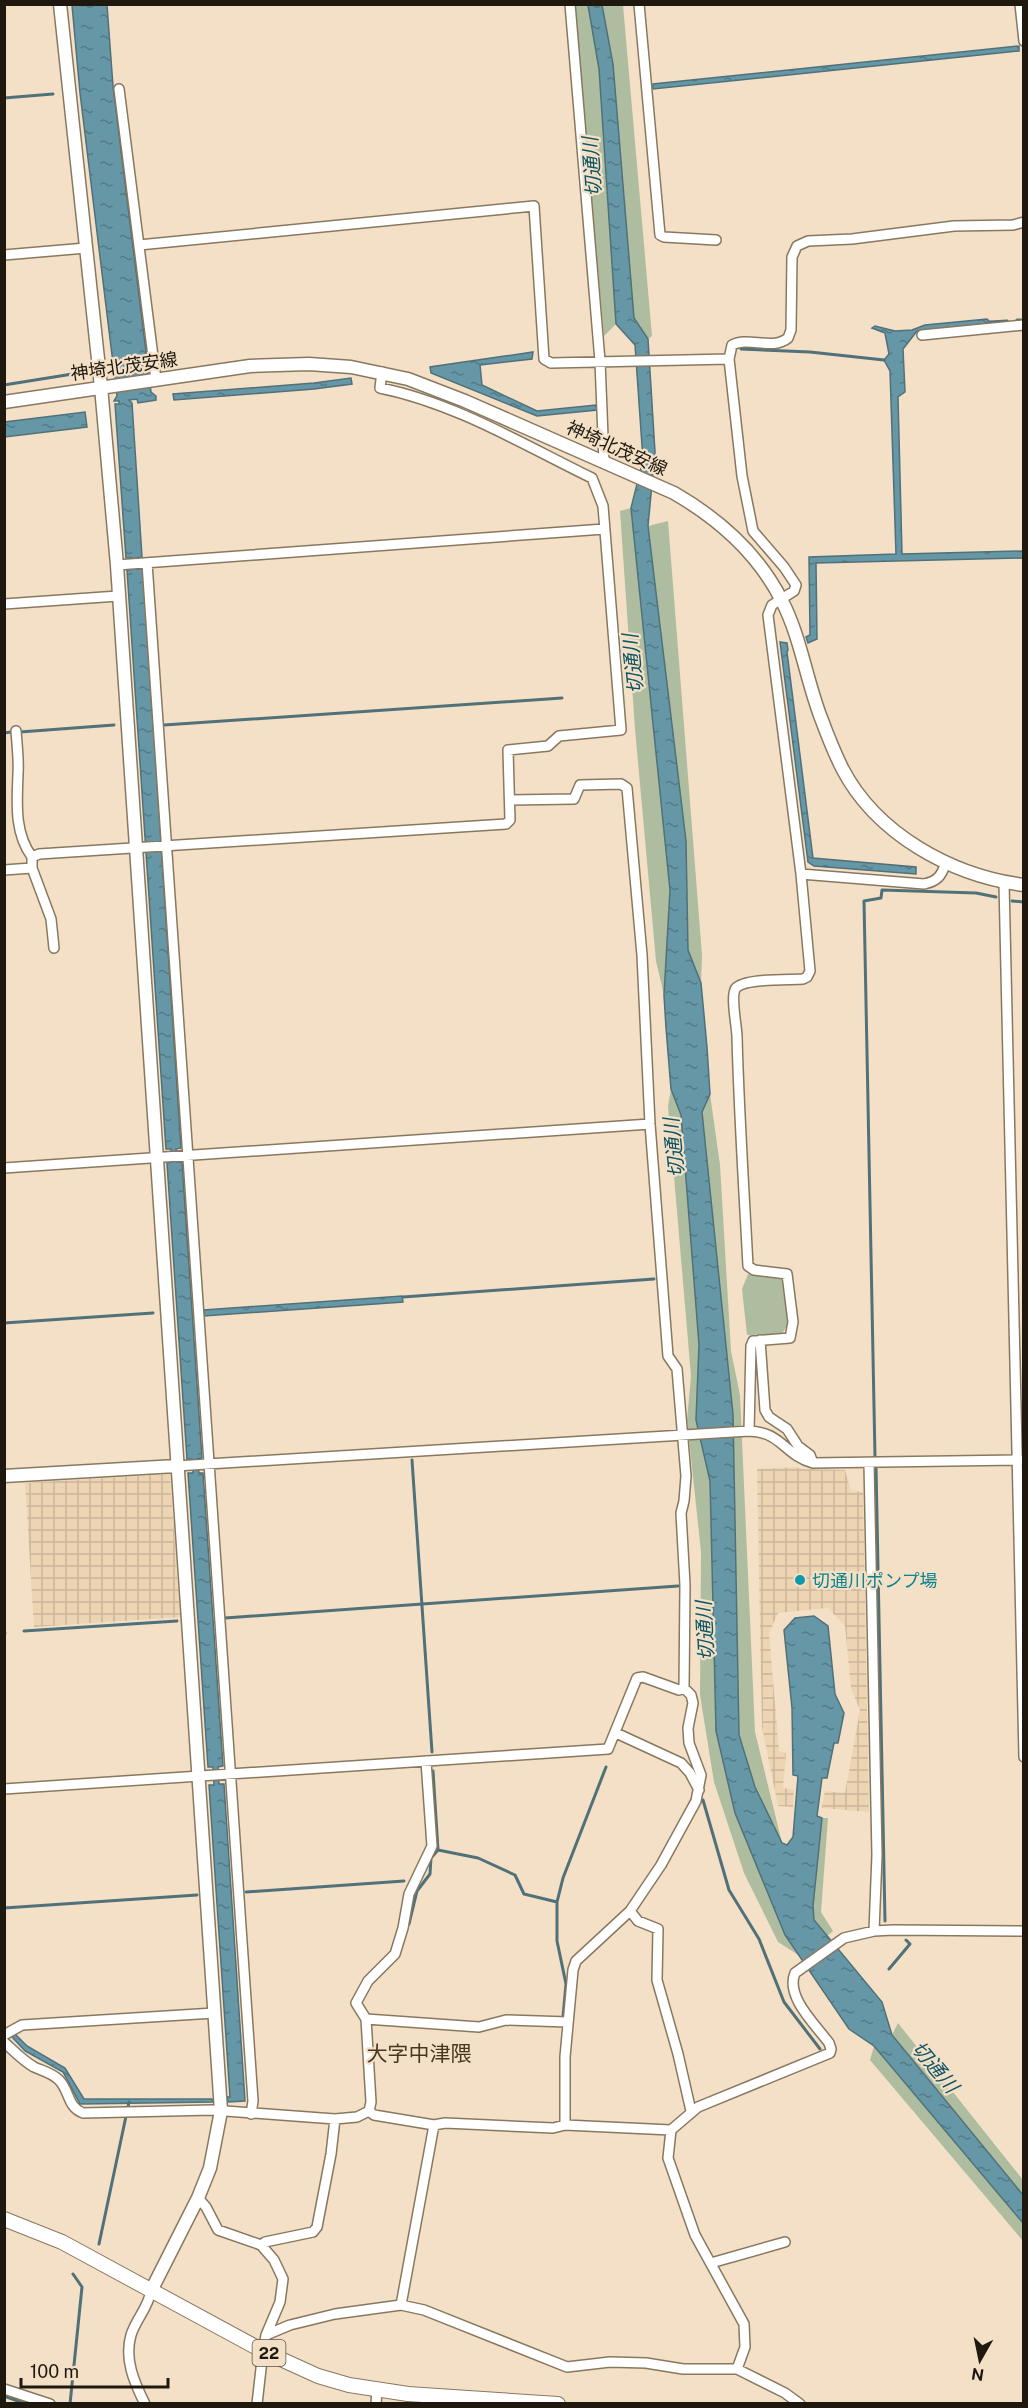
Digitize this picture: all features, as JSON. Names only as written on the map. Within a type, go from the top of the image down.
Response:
[{"type":"main road","name":"22","points":[[4,2219],[62,2242],[263,2350],[318,2376],[376,2397],[558,2403]]},
{"type":"street","points":[[60,4],[86,248],[106,386],[118,596],[140,848],[173,1157],[230,1774],[253,2101],[251,2114]]},
{"type":"street","points":[[570,4],[600,361],[604,462]]},
{"type":"street","points":[[639,4],[660,235],[716,240]]},
{"type":"street","points":[[1020,4],[1023,41]]},
{"type":"street","points":[[119,89],[156,380]]},
{"type":"street","points":[[139,245],[534,206],[544,359],[551,363],[729,359]]},
{"type":"street","points":[[748,1431],[753,1341],[790,1338],[793,1322],[787,1274],[754,1270],[748,1266],[737,1024],[733,994],[737,987],[747,982],[803,979],[810,971],[808,929],[768,615],[772,605],[794,591],[796,585],[784,567],[753,531],[742,476],[729,359],[732,345],[739,342],[776,344],[788,338],[791,330],[792,257],[793,251],[802,242],[852,239],[954,226],[1013,225],[1023,222]]},
{"type":"street","points":[[4,255],[86,248]]},
{"type":"street","points":[[921,335],[1023,325]]},
{"type":"street","name":"神埼北茂安線","points":[[4,402],[250,366],[309,364],[382,372],[408,379],[465,401],[674,493],[701,508],[731,533],[754,557],[782,599],[799,645],[820,717],[842,769],[863,799],[888,825],[946,863],[975,875],[1004,883],[1023,885]]},
{"type":"street","points":[[32,857],[39,854],[506,824],[510,820],[508,750],[548,746],[559,736],[621,730],[603,506],[592,478],[447,408],[404,393],[380,388],[382,372]]},
{"type":"street","points":[[117,565],[604,528]]},
{"type":"street","points":[[139,563],[165,846],[173,1157],[176,1466],[221,2111],[210,2168],[198,2198],[132,2334],[128,2357],[134,2383],[145,2403]]},
{"type":"street","points":[[4,604],[118,596]]},
{"type":"street","points":[[16,731],[19,773],[16,795],[17,816],[27,851],[32,857],[32,868],[51,919],[54,948]]},
{"type":"street","points":[[510,800],[574,799],[580,785],[621,784],[627,788],[642,955],[650,1124],[668,1356],[677,1369],[685,1435],[686,1476],[681,1514],[685,1586],[684,1688],[691,1695],[693,1703],[688,1728],[689,1743],[701,1775],[696,1801],[661,1865],[630,1911],[576,1961],[573,1970],[565,2057],[565,2125]]},
{"type":"street","points":[[801,874],[924,884],[934,882],[942,876],[946,863]]},
{"type":"street","points":[[4,870],[32,868]]},
{"type":"street","points":[[1004,883],[1020,1460],[1023,1757]]},
{"type":"street","points":[[4,1168],[650,1124]]},
{"type":"street","points":[[760,1340],[765,1410],[769,1417],[787,1429],[798,1446],[810,1455],[813,1462]]},
{"type":"street","points":[[4,1476],[200,1466],[748,1431],[768,1433],[776,1437],[801,1459],[813,1462],[1020,1460]]},
{"type":"street","points":[[869,1463],[877,1855],[874,1931]]},
{"type":"street","points":[[4,1789],[608,1749],[638,1678],[643,1677],[679,1690],[684,1688]]},
{"type":"street","points":[[616,1732],[681,1763],[690,1773],[699,1790]]},
{"type":"street","points":[[369,2111],[371,2102],[366,2019],[356,2003],[368,1981],[395,1954],[403,1928],[409,1894],[432,1846],[426,1761]]},
{"type":"street","points":[[630,1911],[638,1921],[658,1929],[657,1980],[678,2054],[688,2106],[692,2111]]},
{"type":"street","points":[[737,2369],[745,2347],[744,2324],[695,2235],[672,2174],[668,2158],[671,2130],[692,2111],[830,2053],[829,2043],[796,1997],[792,1980],[795,1973],[844,1938],[874,1931],[1023,1931]]},
{"type":"street","points":[[214,2013],[22,2025],[7,2035],[20,2058],[52,2074],[61,2082],[75,2110],[83,2113],[221,2111],[335,2119],[357,2117],[369,2111]]},
{"type":"street","points":[[366,2019],[479,2027],[506,2020],[568,2022]]},
{"type":"street","points":[[369,2111],[374,2115],[435,2125],[456,2123],[553,2128],[565,2125],[671,2130]]},
{"type":"street","points":[[261,2245],[265,2242],[313,2232],[317,2227],[331,2154],[335,2119]]},
{"type":"street","points":[[401,2305],[435,2125]]},
{"type":"street","points":[[198,2198],[206,2206],[218,2230],[261,2245],[274,2260],[283,2279],[280,2302],[266,2335],[257,2403]]},
{"type":"street","points":[[711,2263],[784,2242]]},
{"type":"street","points":[[266,2335],[290,2325],[335,2314],[401,2305],[424,2310],[567,2367],[610,2362],[646,2363],[683,2368],[737,2369],[800,2403]]},
{"type":"street","points":[[4,2389],[50,2403]]},
{"type":"shaded area","points":[[796,1467],[845,1470],[851,1491],[863,1492],[869,1812],[822,1808],[825,1791],[845,1793],[860,1710],[851,1688],[845,1626],[828,1608],[778,1613],[769,1633],[779,1751],[786,1753],[783,1788],[794,1790],[793,1807],[778,1806],[762,1727],[757,1469]]},
{"type":"shaded area","points":[[170,1474],[180,1617],[34,1627],[25,1483]]},
{"type":"green space","points":[[574,5],[588,5],[599,69],[616,324],[604,336]]},
{"type":"green space","points":[[602,5],[623,5],[652,336],[648,339],[634,318],[613,64]]},
{"type":"green space","points":[[631,508],[670,890],[664,995],[656,961],[635,729],[620,511]]},
{"type":"green space","points":[[668,521],[702,955],[701,983],[688,951],[686,841],[648,526]]},
{"type":"green space","points":[[671,1089],[681,1115],[699,1345],[696,1420],[710,1481],[716,1731],[735,1813],[785,1935],[800,1956],[778,1942],[744,1873],[714,1782],[700,1695],[701,1552],[687,1420],[691,1376],[668,1106]]},
{"type":"green space","points":[[710,1094],[720,1165],[731,1351],[740,1395],[755,1732],[782,1843],[755,1787],[739,1735],[733,1414],[702,1112]]},
{"type":"green space","points":[[748,1274],[783,1279],[788,1324],[782,1334],[747,1335],[742,1289]]},
{"type":"green space","points":[[822,1818],[828,1818],[821,1912],[833,1931],[827,1936],[814,1920],[813,1906]]},
{"type":"green space","points":[[898,2023],[1023,2180],[1023,2195],[892,2035]]},
{"type":"green space","points":[[874,2046],[1023,2223],[1023,2241],[870,2060]]},
{"type":"water","points":[[72,5],[107,5],[113,86],[151,392],[156,396],[156,400],[138,403],[137,399],[129,400],[132,403],[142,557],[136,558],[137,569],[143,569],[181,1148],[176,1149],[177,1162],[182,1162],[202,1458],[197,1459],[199,1473],[203,1473],[223,1766],[218,1767],[219,1784],[224,1784],[245,2101],[228,2102],[227,2097],[230,2097],[209,1785],[214,1785],[213,1767],[208,1767],[188,1473],[193,1473],[192,1459],[187,1459],[167,1163],[172,1162],[171,1149],[166,1149],[127,570],[133,569],[132,558],[126,558],[115,404],[119,404],[119,401],[114,401],[117,396],[80,93]]},
{"type":"water","points":[[588,5],[602,5],[613,64],[634,318],[648,339],[655,452],[648,526],[686,841],[688,950],[701,983],[710,1094],[702,1112],[733,1414],[739,1735],[755,1787],[782,1843],[787,1845],[793,1837],[798,1776],[793,1775],[792,1708],[784,1630],[795,1618],[814,1616],[828,1626],[835,1694],[844,1713],[838,1743],[834,1743],[827,1778],[822,1778],[817,1816],[822,1818],[813,1906],[814,1920],[882,2002],[892,2035],[1023,2195],[1023,2223],[874,2046],[849,2029],[785,1935],[735,1813],[716,1731],[710,1481],[696,1420],[699,1345],[681,1115],[671,1089],[664,995],[670,890],[631,508],[643,460],[635,345],[616,324],[599,69]]},
{"type":"water","points":[[1019,46],[1019,51],[653,89],[653,84]]},
{"type":"water","points":[[987,319],[991,323],[917,331],[903,349],[905,392],[898,397],[902,554],[1023,551],[1023,558],[816,563],[817,639],[808,643],[806,637],[810,635],[809,557],[896,554],[890,371],[884,360],[889,354],[885,333],[872,328],[875,326],[895,331],[912,330],[925,325]]},
{"type":"water","points":[[533,352],[532,359],[480,365],[482,385],[537,411],[596,405],[597,410],[537,416],[431,373],[430,367]]},
{"type":"water","points":[[351,378],[352,384],[314,389],[174,400],[173,394],[314,383]]},
{"type":"water","points":[[85,412],[87,427],[5,437],[5,422]]},
{"type":"water","points":[[780,642],[787,643],[813,858],[916,867],[916,874],[814,866],[808,862]]},
{"type":"water","points":[[402,1296],[403,1302],[204,1316],[204,1310]]},
{"type":"water","points":[[15,2034],[27,2046],[65,2068],[84,2099],[212,2099],[213,2102],[80,2104],[63,2072],[25,2051],[12,2037]]},
{"type":"waterway","points":[[4,98],[53,94]]},
{"type":"waterway","points":[[1017,320],[1024,320]]},
{"type":"waterway","points":[[990,322],[1007,321]]},
{"type":"waterway","points":[[741,349],[810,352],[884,360]]},
{"type":"waterway","points":[[4,385],[85,372]]},
{"type":"waterway","points":[[164,725],[562,698]]},
{"type":"waterway","points":[[20,732],[114,725]]},
{"type":"waterway","points":[[4,733],[11,732]]},
{"type":"waterway","points":[[875,1457],[864,901],[881,898],[882,890],[976,893],[996,897]]},
{"type":"waterway","points":[[1012,901],[1024,902]]},
{"type":"waterway","points":[[403,1297],[654,1279]]},
{"type":"waterway","points":[[4,1323],[153,1313]]},
{"type":"waterway","points":[[412,1460],[432,1752]]},
{"type":"waterway","points":[[876,1467],[885,1921]]},
{"type":"waterway","points":[[225,1618],[678,1586]]},
{"type":"waterway","points":[[24,1631],[177,1621]]},
{"type":"waterway","points":[[557,1902],[563,1878],[606,1767]]},
{"type":"waterway","points":[[433,1771],[438,1850],[478,1858],[515,1875],[524,1894],[557,1902],[557,1941],[566,1984],[563,2017]]},
{"type":"waterway","points":[[703,1800],[729,1890],[759,1939],[784,2002],[820,2049]]},
{"type":"waterway","points":[[409,1924],[417,1891],[430,1874],[431,1858],[438,1850]]},
{"type":"waterway","points":[[246,1892],[404,1881]]},
{"type":"waterway","points":[[4,1908],[197,1895]]},
{"type":"waterway","points":[[889,1969],[910,1944],[906,1940]]},
{"type":"waterway","points":[[99,2244],[129,2102]]},
{"type":"waterway","points":[[70,2404],[82,2287],[73,2274]]},
{"type":"waterway","points":[[4,2396],[26,2404]]},
{"type":"place","name":"切通川ポンプ場","points":[[800,1580]]},
{"type":"district","name":"大字中津隈","points":[[419,2053]]},
{"type":"water label","name":"切通川","points":[[592,167]]},
{"type":"water label","name":"切通川","points":[[633,664]]},
{"type":"water label","name":"切通川","points":[[674,1148]]},
{"type":"water label","name":"切通川","points":[[705,1631]]},
{"type":"water label","name":"切通川","points":[[935,2067]]}]
